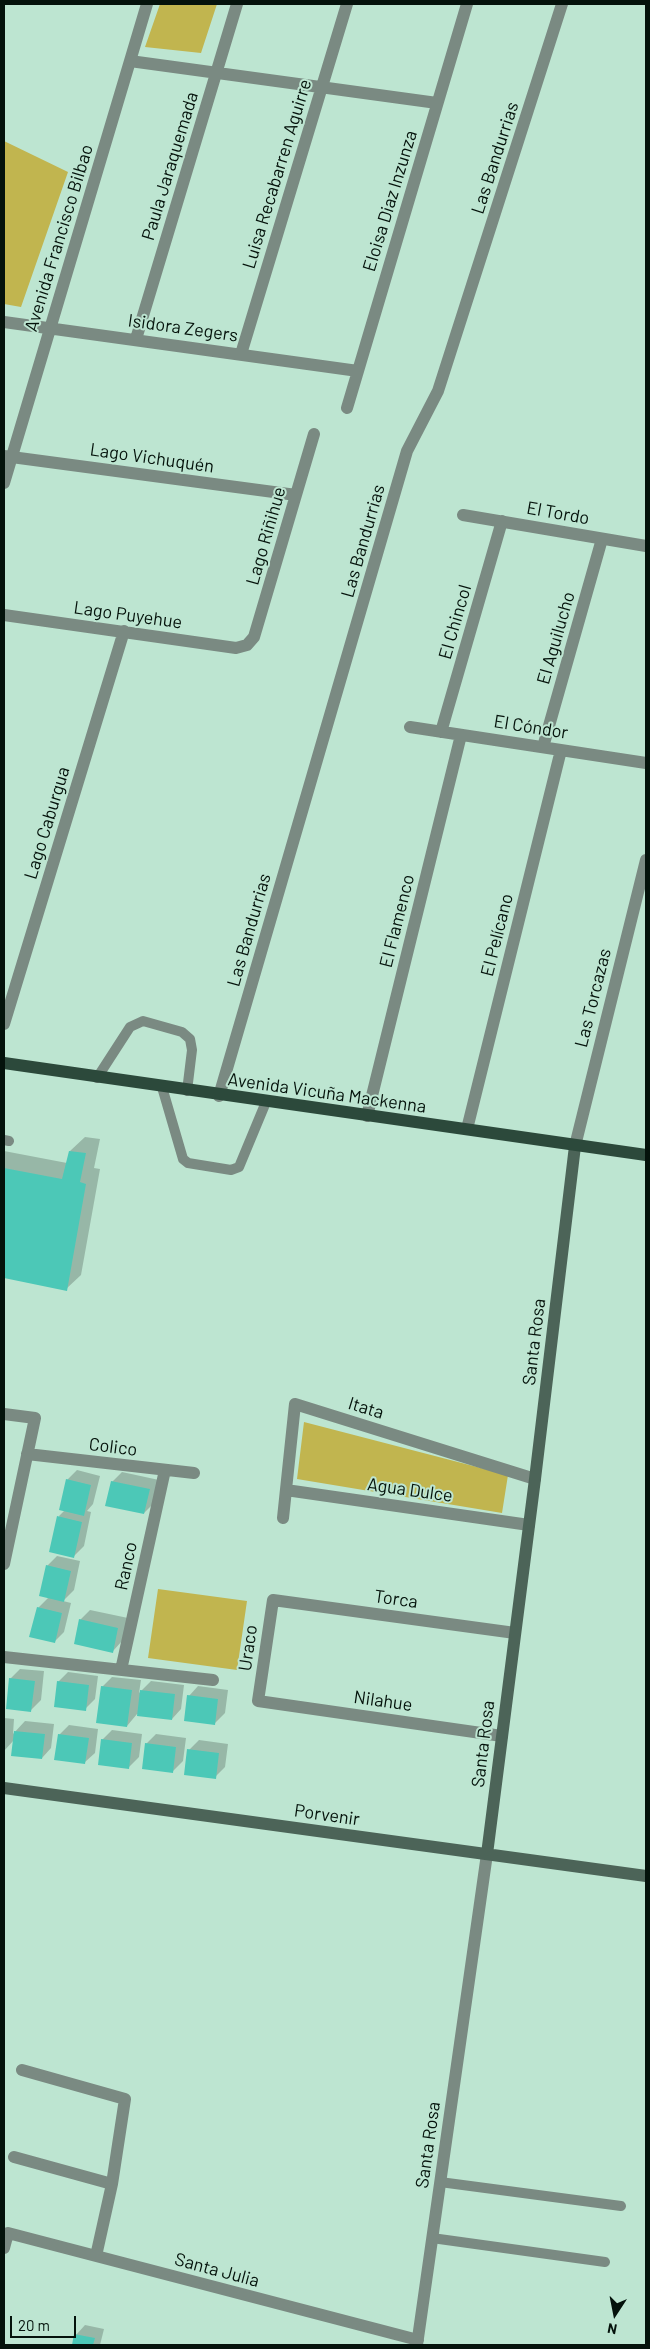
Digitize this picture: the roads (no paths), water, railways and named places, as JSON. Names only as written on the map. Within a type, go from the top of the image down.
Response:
[{"type":"main road","name":"Avenida Vicuña Mackenna","points":[[4,1063],[219,1096],[646,1155]]},
{"type":"street","name":"Avenida Francisco Bilbao","points":[[4,483],[8,457],[50,330],[147,4]]},
{"type":"street","name":"Paula Jaraquemada","points":[[136,339],[237,4]]},
{"type":"street","name":"Luisa Recabarren Aguirre","points":[[241,354],[347,4]]},
{"type":"street","name":"Eloisa Diaz Inzunza","points":[[347,408],[467,4]]},
{"type":"street","name":"Las Bandurrias","points":[[219,1096],[407,451],[438,391],[562,4]]},
{"type":"street","points":[[130,61],[437,104]]},
{"type":"street","name":"Isidora Zegers","points":[[4,322],[50,330],[136,339],[358,371]]},
{"type":"street","name":"Lago Riñihue","points":[[248,645],[254,637],[314,434]]},
{"type":"street","name":"Lago Vichuquén","points":[[8,457],[296,495]]},
{"type":"street","name":"El Tordo","points":[[463,515],[646,546]]},
{"type":"street","name":"El Chincol","points":[[441,732],[502,521]]},
{"type":"street","name":"El Aguilucho","points":[[543,747],[602,539]]},
{"type":"street","name":"Lago Puyehue","points":[[4,614],[236,648],[248,645]]},
{"type":"street","name":"Lago Caburgua","points":[[4,1024],[124,631]]},
{"type":"street","name":"El Cóndor","points":[[410,727],[561,750],[645,759]]},
{"type":"street","name":"El Flamenco","points":[[367,1116],[461,735]]},
{"type":"street","name":"El Pelícano","points":[[467,1129],[561,750]]},
{"type":"street","name":"Las Torcazas","points":[[575,1146],[646,860]]},
{"type":"street","name":"Santa Rosa","points":[[417,2343],[487,1854],[575,1146]]},
{"type":"street","name":"Itata","points":[[282,1518],[295,1404],[535,1479]]},
{"type":"street","points":[[4,1414],[35,1418],[4,1564]]},
{"type":"street","name":"Colico","points":[[27,1454],[194,1473]]},
{"type":"street","name":"Ranco","points":[[121,1670],[165,1470]]},
{"type":"street","name":"Agua Dulce","points":[[286,1490],[529,1525]]},
{"type":"street","name":"Torca","points":[[272,1600],[515,1633]]},
{"type":"street","name":"Uraco","points":[[258,1701],[272,1600]]},
{"type":"street","points":[[4,1657],[212,1680]]},
{"type":"street","name":"Nilahue","points":[[258,1701],[502,1736]]},
{"type":"street","name":"Porvenir","points":[[4,1788],[646,1876]]},
{"type":"street","points":[[22,2070],[125,2099],[112,2184],[96,2256]]},
{"type":"street","points":[[14,2157],[112,2184]]},
{"type":"street","name":"Santa Julia","points":[[4,2248],[8,2233],[417,2343]]},
{"type":"lane","points":[[97,1078],[130,1027],[143,1021],[182,1032],[190,1039],[192,1050],[187,1091]]},
{"type":"lane","points":[[162,1087],[183,1159],[188,1163],[231,1170],[239,1167],[266,1102]]},
{"type":"lane","points":[[440,2182],[621,2206]]},
{"type":"lane","points":[[432,2238],[605,2262]]}]
